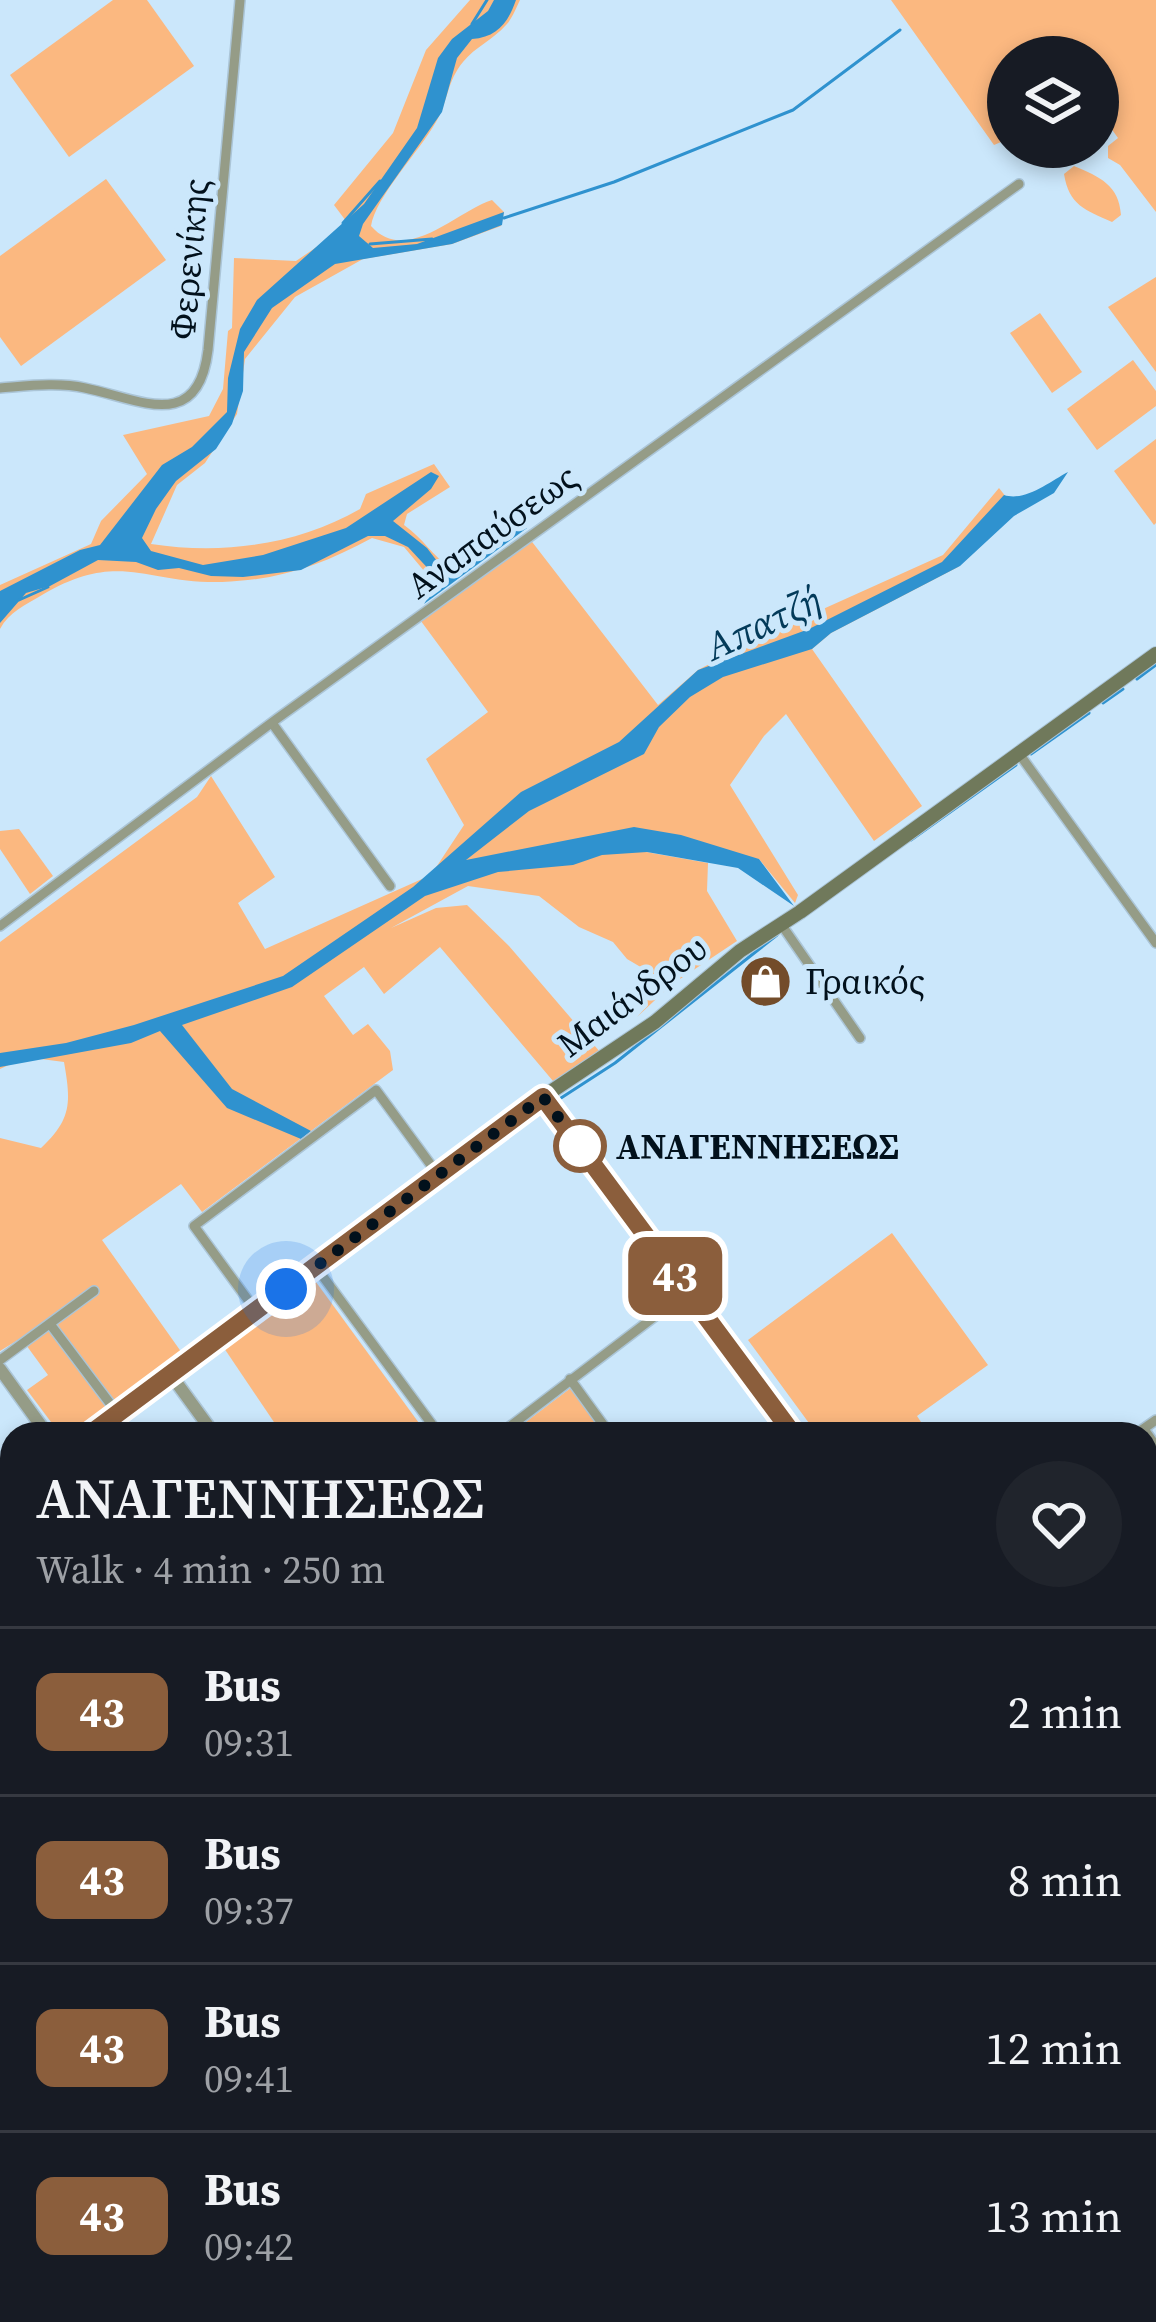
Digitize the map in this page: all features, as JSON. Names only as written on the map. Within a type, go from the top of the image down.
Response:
[{"type":"main road","name":"Μαιάνδρου","points":[[109,1422],[543,1097],[638,1035],[740,951],[1156,654]]},
{"type":"street","name":"Φερενίκης","points":[[0,388],[74,386],[153,406],[182,400],[200,383],[208,350],[240,0]]},
{"type":"street","name":"Αναπαύσεως","points":[[0,926],[272,723],[1019,184]]},
{"type":"street","points":[[272,723],[390,886]]},
{"type":"street","points":[[1020,755],[1156,943]]},
{"type":"street","points":[[781,924],[860,1038]]},
{"type":"street","points":[[256,1311],[194,1226],[376,1090],[439,1176]]},
{"type":"street","points":[[543,1097],[783,1422]]},
{"type":"street","points":[[316,1267],[430,1422]]},
{"type":"street","points":[[38,1422],[0,1364],[94,1291]]},
{"type":"street","points":[[515,1422],[687,1292]]},
{"type":"street","points":[[50,1324],[118,1414]]},
{"type":"street","points":[[171,1375],[205,1422]]},
{"type":"street","points":[[570,1379],[601,1422]]},
{"type":"shaded area","points":[[113,0],[147,0],[194,66],[69,157],[10,75]]},
{"type":"shaded area","points":[[470,0],[520,0],[506,25],[458,69],[436,122],[389,188],[371,226],[385,237],[415,238],[492,200],[504,212],[501,226],[452,244],[363,259],[295,297],[245,359],[237,414],[205,463],[177,485],[151,544],[232,547],[285,539],[360,509],[366,494],[434,464],[450,487],[407,514],[404,525],[450,567],[444,585],[430,578],[404,547],[372,538],[300,569],[243,581],[196,581],[113,571],[92,574],[24,606],[0,629],[0,585],[91,544],[101,521],[147,474],[123,435],[209,416],[223,389],[232,328],[234,258],[296,261],[349,225],[334,205],[393,133],[426,50]]},
{"type":"shaded area","points":[[891,0],[1156,0],[1156,212],[1119,164],[1119,36],[987,36],[987,135]]},
{"type":"shaded area","points":[[1078,168],[1100,178],[1116,196],[1121,215],[1112,222],[1086,210],[1074,200],[1064,174]]},
{"type":"shaded area","points":[[106,179],[166,260],[21,366],[0,337],[0,256]]},
{"type":"shaded area","points":[[1156,277],[1156,372],[1108,307]]},
{"type":"shaded area","points":[[1040,313],[1082,372],[1052,393],[1010,333]]},
{"type":"shaded area","points":[[1133,360],[1156,391],[1156,406],[1097,450],[1067,409]]},
{"type":"shaded area","points":[[1156,439],[1156,523],[1154,525],[1114,471]]},
{"type":"shaded area","points":[[999,488],[1010,502],[958,567],[831,633],[812,649],[922,806],[874,841],[786,714],[764,736],[730,785],[798,895],[795,903],[759,859],[646,852],[708,863],[707,891],[737,941],[671,985],[637,1017],[648,1005],[641,993],[644,969],[627,959],[613,942],[579,927],[539,896],[468,886],[391,928],[436,908],[467,905],[509,946],[600,1052],[553,1081],[440,947],[384,994],[364,967],[324,996],[353,1035],[368,1024],[390,1051],[393,1070],[202,1212],[181,1184],[102,1240],[182,1353],[87,1422],[51,1422],[27,1390],[48,1375],[21,1338],[0,1351],[0,1138],[41,1148],[64,1119],[66,1076],[64,1062],[26,1057],[0,1069],[0,942],[197,797],[211,776],[275,877],[238,903],[265,949],[431,875],[464,825],[426,759],[488,712],[415,613],[526,534],[658,705],[698,670],[943,555]]},
{"type":"shaded area","points":[[19,829],[53,876],[30,894],[0,849],[0,831]]},
{"type":"shaded area","points":[[892,1233],[988,1365],[917,1416],[921,1422],[808,1422],[748,1340]]},
{"type":"shaded area","points":[[316,1282],[418,1422],[274,1422],[224,1348]]},
{"type":"shaded area","points":[[572,1387],[598,1422],[526,1422]]},
{"type":"water","points":[[494,0],[516,0],[500,27],[472,39],[457,58],[442,112],[359,236],[373,248],[417,244],[504,212],[502,225],[452,244],[335,264],[272,308],[244,352],[243,391],[232,424],[216,449],[176,481],[142,538],[151,551],[203,565],[263,555],[346,528],[431,472],[439,476],[431,489],[393,521],[437,561],[461,557],[500,533],[527,528],[424,604],[438,582],[435,576],[408,547],[385,536],[368,536],[301,570],[243,577],[98,560],[50,586],[26,593],[0,623],[0,591],[80,550],[100,545],[162,465],[192,447],[227,412],[228,378],[240,329],[257,300],[364,204],[417,128],[438,58]]},
{"type":"water","points":[[1068,472],[1054,493],[1014,516],[960,566],[831,633],[812,649],[723,677],[690,697],[659,727],[644,754],[529,811],[466,860],[634,827],[681,835],[759,859],[794,906],[738,868],[647,852],[498,872],[425,896],[292,987],[182,1025],[232,1089],[311,1131],[301,1139],[227,1108],[160,1031],[131,1043],[0,1067],[0,1053],[66,1043],[134,1025],[283,976],[413,887],[521,792],[619,742],[698,670],[809,629],[942,562],[1004,495],[1028,493]]},
{"type":"waterway","name":"Απατζή","points":[[472,24],[487,0]]},
{"type":"waterway","name":"Απατζή","points":[[504,218],[614,182],[793,110],[900,30]]},
{"type":"waterway","name":"Απατζή","points":[[343,223],[380,181]]},
{"type":"waterway","name":"Απατζή","points":[[370,244],[432,239]]},
{"type":"waterway","name":"Απατζή","points":[[19,600],[48,587]]},
{"type":"waterway","points":[[1137,679],[1156,665]]},
{"type":"waterway","points":[[1103,703],[1123,689]]},
{"type":"waterway","points":[[1031,754],[1089,713]]},
{"type":"waterway","points":[[911,840],[1016,765]]},
{"type":"waterway","points":[[561,1098],[615,1063],[777,935]]},
{"type":"bus line","name":"43","points":[[106,1422],[543,1097],[784,1422]]},
{"type":"place","name":"Γραικός","points":[[766,981]]},
{"type":"place","name":"ΑΝΑΓΕΝΝΗΣΕΩΣ","points":[[580,1146]]},
{"type":"route","points":[[286,1289],[543,1097],[582,1149],[580,1146]]}]
